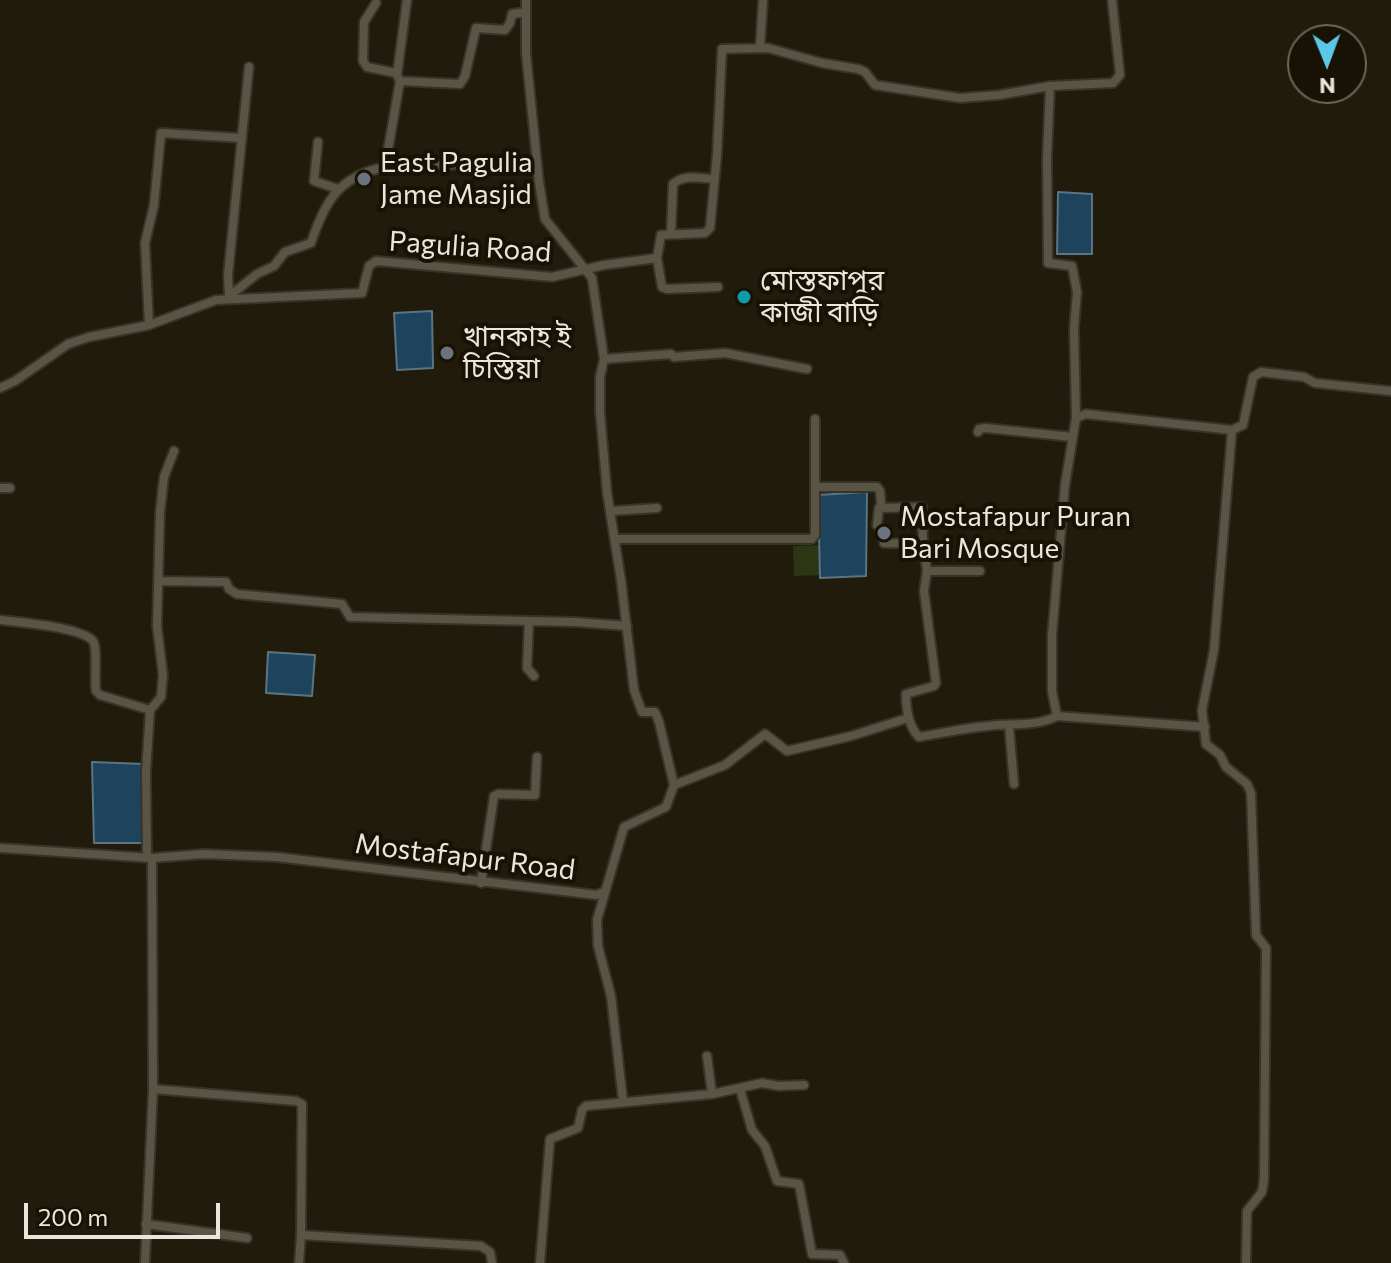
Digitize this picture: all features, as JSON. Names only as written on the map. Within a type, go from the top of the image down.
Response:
[{"type":"street","points":[[385,167],[407,0]]},
{"type":"street","points":[[526,0],[526,53],[545,219],[592,278],[604,359],[600,377],[601,427],[634,690],[642,712],[655,712],[674,785],[725,765],[765,734],[787,751],[908,718]]},
{"type":"street","points":[[760,47],[763,0]]},
{"type":"street","points":[[718,287],[662,287],[657,258],[661,235],[708,232],[722,49],[760,47],[858,69],[865,72],[875,85],[960,98],[1050,86],[1113,83],[1120,75],[1112,0]]},
{"type":"street","points":[[376,3],[364,22],[363,61],[367,67],[387,70],[399,78],[460,84],[465,76],[476,28],[505,30],[512,14],[526,12]]},
{"type":"street","points":[[228,296],[249,67]]},
{"type":"street","points":[[1050,86],[1048,263],[1072,266],[1077,292],[1074,328],[1076,418],[1052,635],[1052,691],[1057,716]]},
{"type":"street","points":[[149,325],[145,243],[154,205],[161,133],[242,138]]},
{"type":"street","points":[[318,142],[314,181],[338,189],[358,174],[385,167],[469,164]]},
{"type":"street","points":[[671,233],[673,184],[686,178],[714,179]]},
{"type":"street","name":"Pagulia Road","points":[[228,296],[257,274],[274,266],[285,252],[311,243],[325,207],[338,189]]},
{"type":"street","points":[[587,269],[657,258]]},
{"type":"street","name":"Pagulia Road","points":[[0,388],[68,344],[149,325],[228,296],[362,293],[369,266],[376,261],[552,277],[587,269]]},
{"type":"street","points":[[604,359],[725,353],[807,369]]},
{"type":"street","points":[[1076,418],[1086,414],[1232,430],[1243,425],[1253,377],[1261,372],[1304,377],[1315,383],[1391,391]]},
{"type":"street","points":[[615,539],[812,539],[815,535],[815,419]]},
{"type":"street","points":[[978,432],[986,428],[1072,437]]},
{"type":"street","points":[[1232,430],[1214,650],[1202,710],[1206,744],[1220,755],[1226,767],[1247,784],[1251,793],[1256,935],[1266,948],[1264,1180],[1262,1192],[1247,1211],[1246,1263]]},
{"type":"street","points":[[145,1263],[153,1089],[146,772],[150,710],[161,697],[163,675],[157,626],[163,489],[174,451]]},
{"type":"street","points":[[815,487],[877,487],[881,503]]},
{"type":"street","points":[[877,525],[879,508],[922,507],[920,518],[927,571],[924,591],[936,683],[906,694],[908,718],[919,737],[992,725],[1009,726],[1049,720],[1057,716],[1205,727]]},
{"type":"street","points":[[611,511],[657,508]]},
{"type":"street","points":[[884,534],[884,543],[923,544]]},
{"type":"street","points":[[927,571],[980,571]]},
{"type":"street","points":[[160,581],[226,582],[229,589],[237,594],[342,604],[350,617],[627,626]]},
{"type":"street","points":[[0,620],[56,626],[88,638],[94,646],[96,691],[100,695],[150,710]]},
{"type":"street","points":[[529,621],[527,668],[534,676]]},
{"type":"street","points":[[1009,726],[1014,784]]},
{"type":"street","points":[[481,883],[494,796],[535,795],[537,757]]},
{"type":"street","name":"Mostafapur Road","points":[[0,848],[150,858],[204,854],[277,857],[597,895],[607,888],[624,827],[666,807],[674,785]]},
{"type":"street","points":[[603,892],[597,920],[598,946],[611,996],[623,1101]]},
{"type":"street","points":[[707,1056],[712,1094]]},
{"type":"street","points":[[540,1263],[550,1139],[578,1128],[586,1106],[712,1094],[762,1083],[804,1085]]},
{"type":"street","points":[[153,1089],[302,1104],[299,1263]]},
{"type":"street","points":[[740,1089],[752,1130],[768,1152],[777,1181],[799,1184],[812,1254],[840,1255],[844,1263]]},
{"type":"street","points":[[146,1224],[247,1238]]},
{"type":"street","points":[[301,1235],[481,1246],[490,1252],[492,1263]]},
{"type":"green space","points":[[826,545],[825,575],[794,576],[793,546]]},
{"type":"water","points":[[1058,192],[1092,194],[1092,254],[1057,254]]},
{"type":"water","points":[[432,311],[433,368],[397,370],[394,313]]},
{"type":"water","points":[[867,492],[866,576],[820,578],[818,495]]},
{"type":"water","points":[[268,652],[315,655],[312,696],[266,693]]},
{"type":"water","points":[[92,762],[144,764],[144,843],[94,843]]},
{"type":"place","name":"East Pagulia Jame Masjid","points":[[364,179]]},
{"type":"place","name":"মোস্তফাপুর কাজী বাড়ি","points":[[744,297]]},
{"type":"place","name":"খানকাহ ই চিস্তিয়া","points":[[447,353]]},
{"type":"place","name":"Mostafapur Puran Bari Mosque","points":[[884,533]]}]
